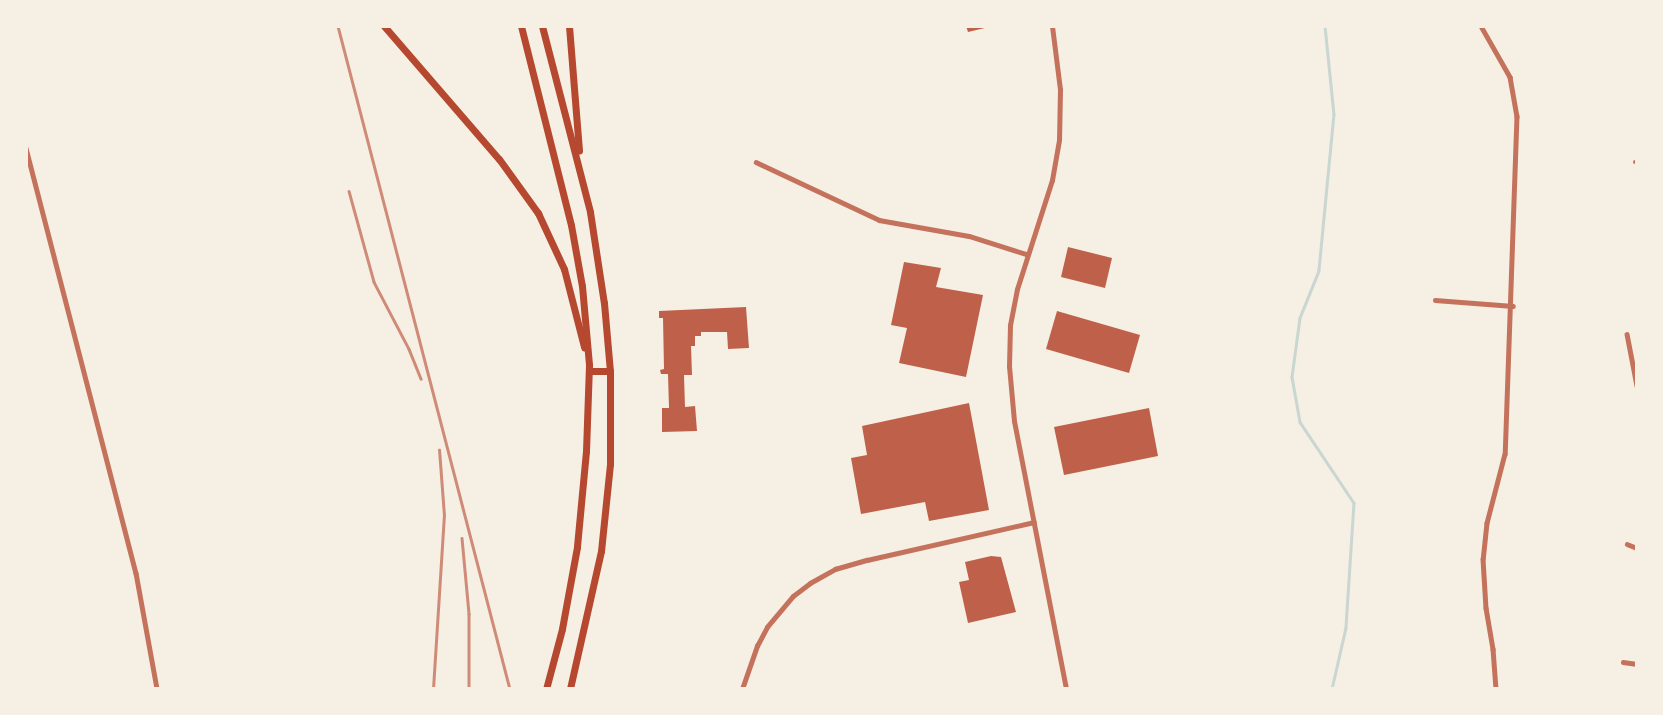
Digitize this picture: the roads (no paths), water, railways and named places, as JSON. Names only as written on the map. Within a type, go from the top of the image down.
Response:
[{"type":"highway","points":[[384,26],[499,159],[538,213],[564,269],[589,368]]},
{"type":"highway","points":[[521,26],[578,256],[589,368],[586,451],[577,547],[562,629],[546,689]]},
{"type":"highway","points":[[542,26],[582,178],[599,262],[610,371],[610,464],[601,551],[570,689]]},
{"type":"highway","points":[[569,26],[572,91],[582,178]]},
{"type":"highway","points":[[589,368],[610,371]]},
{"type":"street","points":[[1052,26],[1060,89],[1059,140],[1052,180],[1026,254],[1013,306],[1009,366],[1014,421],[1066,689]]},
{"type":"street","points":[[1481,26],[1510,77],[1516,102],[1513,306],[1505,454],[1491,507],[1483,559],[1496,689]]},
{"type":"street","points":[[26,148],[136,573],[157,689]]},
{"type":"street","points":[[756,162],[879,220],[969,236],[1026,254]]},
{"type":"street","points":[[1435,300],[1513,306]]},
{"type":"street","points":[[1627,334],[1637,386]]},
{"type":"street","points":[[742,689],[757,646],[767,627],[787,603],[810,583],[835,569],[867,560],[1034,522]]},
{"type":"street","points":[[1627,544],[1637,548]]},
{"type":"street","points":[[1623,662],[1637,664]]},
{"type":"waterway","points":[[1325,26],[1334,114],[1319,271],[1300,318],[1292,377],[1300,422],[1354,503],[1346,628],[1332,689]]},
{"type":"railway","points":[[338,26],[510,689]]},
{"type":"railway","points":[[349,191],[374,282],[409,349],[421,379]]},
{"type":"railway","points":[[433,689],[444,516],[439,450]]},
{"type":"railway","points":[[462,538],[469,614],[469,689]]}]
